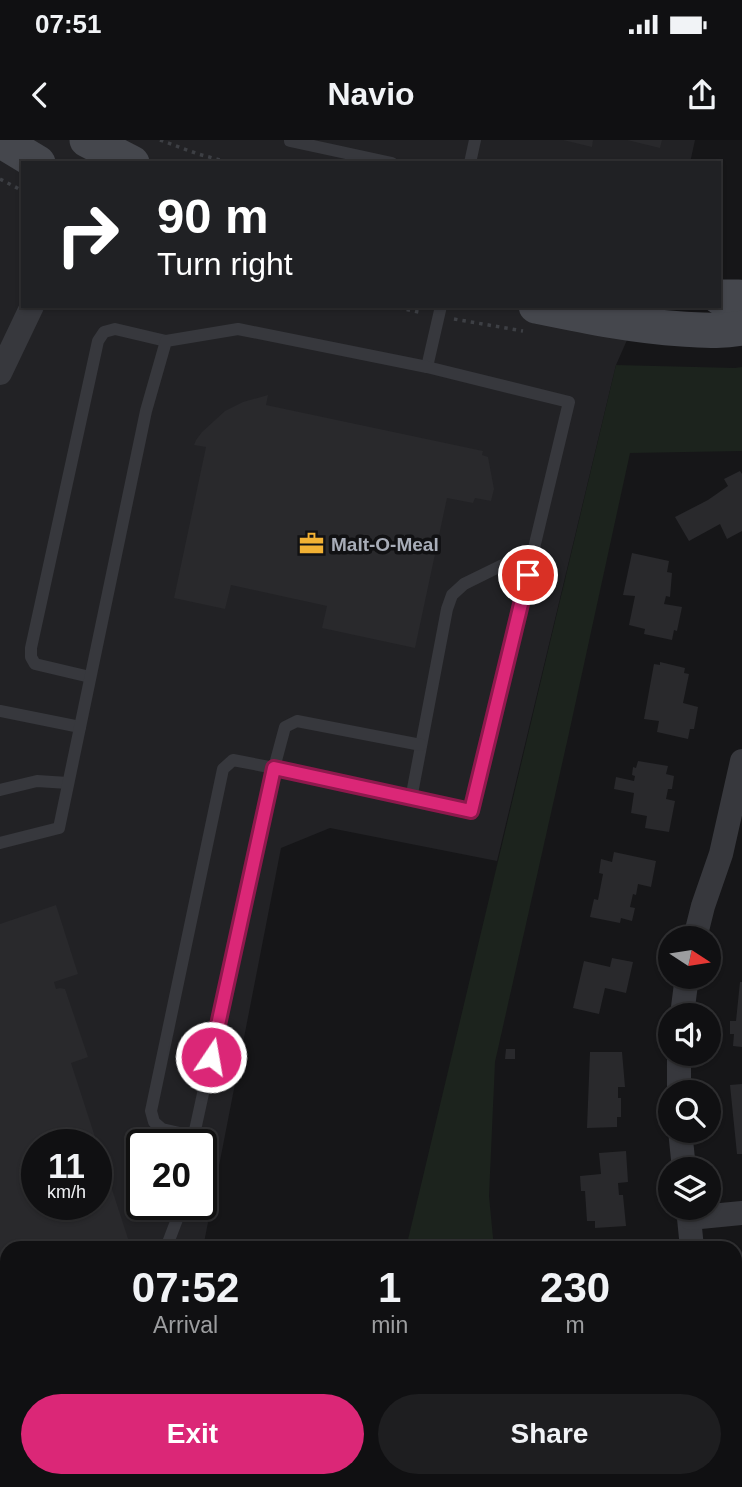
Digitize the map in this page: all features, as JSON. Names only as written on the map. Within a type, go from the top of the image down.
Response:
[{"type":"street","points":[[1,140],[35,161]]},
{"type":"street","points":[[87,140],[125,156]]},
{"type":"street","points":[[721,296],[742,299]]},
{"type":"street","points":[[0,373],[31,308]]},
{"type":"street","points":[[546,308],[657,328],[703,331],[742,328]]},
{"type":"street","points":[[698,926],[721,854],[742,761]]},
{"type":"street","points":[[721,1213],[742,1213]]},
{"type":"street","points":[[690,1220],[691,1241]]},
{"type":"lane","points":[[290,140],[383,161]]},
{"type":"lane","points":[[470,161],[475,140]]},
{"type":"lane","points":[[427,368],[442,308]]},
{"type":"lane","points":[[90,677],[35,664],[31,657],[31,648],[98,341],[104,332],[115,329],[166,341],[238,328],[427,368],[569,402],[471,811],[233,761],[223,769],[151,1111],[154,1122],[162,1129]]},
{"type":"lane","points":[[0,843],[59,828],[146,411],[166,341]]},
{"type":"lane","points":[[411,799],[447,609],[452,595],[464,584],[535,549]]},
{"type":"lane","points":[[0,711],[80,727]]},
{"type":"lane","points":[[194,1129],[285,727],[297,721],[421,745]]},
{"type":"lane","points":[[0,790],[37,781],[68,783]]},
{"type":"lane","points":[[169,1241],[177,1220]]},
{"type":"path","points":[[160,140],[224,161]]},
{"type":"path","points":[[0,179],[21,190]]},
{"type":"shaded area","points":[[0,140],[695,140],[690,161],[21,161],[21,308],[641,308],[616,365],[497,861],[330,828],[281,848],[217,1176],[217,1129],[126,1129],[126,1220],[208,1220],[204,1241],[0,1241]]},
{"type":"shaded area","points":[[616,365],[742,367],[742,451],[630,453],[495,1062],[489,1196],[493,1241],[408,1241]]},
{"type":"building","points":[[563,140],[593,140],[592,147]]},
{"type":"building","points":[[627,140],[662,140],[660,148]]},
{"type":"building","name":"Malt-O-Meal","points":[[268,395],[266,405],[483,451],[482,455],[488,457],[494,489],[491,501],[475,498],[473,503],[447,498],[415,648],[322,628],[327,606],[231,585],[225,609],[174,598],[206,447],[194,445],[196,440],[225,411],[243,402]]},
{"type":"building","points":[[740,471],[742,531],[727,539],[720,524],[689,541],[675,517],[728,486],[724,479]]},
{"type":"building","points":[[632,553],[669,561],[667,572],[672,573],[670,597],[666,596],[664,604],[682,607],[677,631],[674,630],[672,640],[644,634],[645,629],[629,625],[635,596],[623,595]]},
{"type":"building","points":[[660,662],[685,668],[684,673],[689,674],[683,703],[698,707],[694,729],[690,729],[688,739],[657,732],[659,721],[644,719],[654,664],[660,665]]},
{"type":"building","points":[[638,761],[668,766],[666,774],[674,776],[672,789],[668,789],[666,799],[675,801],[669,832],[645,828],[647,816],[631,813],[634,793],[614,789],[616,777],[634,781],[633,767],[636,768]]},
{"type":"building","points":[[614,852],[656,861],[651,887],[638,884],[636,895],[633,894],[630,907],[635,908],[632,921],[621,918],[620,923],[590,917],[594,899],[598,900],[603,874],[599,873],[601,859],[612,862]]},
{"type":"building","points":[[56,905],[78,974],[54,982],[56,989],[65,989],[88,1057],[71,1063],[92,1129],[21,1129],[21,1220],[112,1220],[112,1189],[129,1241],[0,1241],[0,924]]},
{"type":"building","points":[[612,958],[633,962],[626,993],[605,988],[599,1014],[573,1008],[584,961],[610,967]]},
{"type":"building","points":[[740,982],[742,1047],[733,1046],[734,1034],[730,1034],[730,1021],[736,1021]]},
{"type":"building","points":[[506,1049],[515,1049],[515,1059],[505,1059]]},
{"type":"building","points":[[590,1052],[622,1052],[625,1087],[618,1087],[621,1117],[617,1117],[617,1127],[587,1128]]},
{"type":"building","points":[[742,1084],[742,1154],[737,1154],[730,1085]]},
{"type":"building","points":[[626,1151],[628,1182],[618,1183],[619,1195],[623,1195],[626,1226],[595,1228],[595,1221],[587,1221],[585,1191],[581,1191],[580,1176],[601,1174],[599,1153]]},
{"type":"place","name":"Malt-O-Meal","points":[[311,544]]},
{"type":"route","points":[[211,1057],[274,768],[471,811],[528,575]]}]
